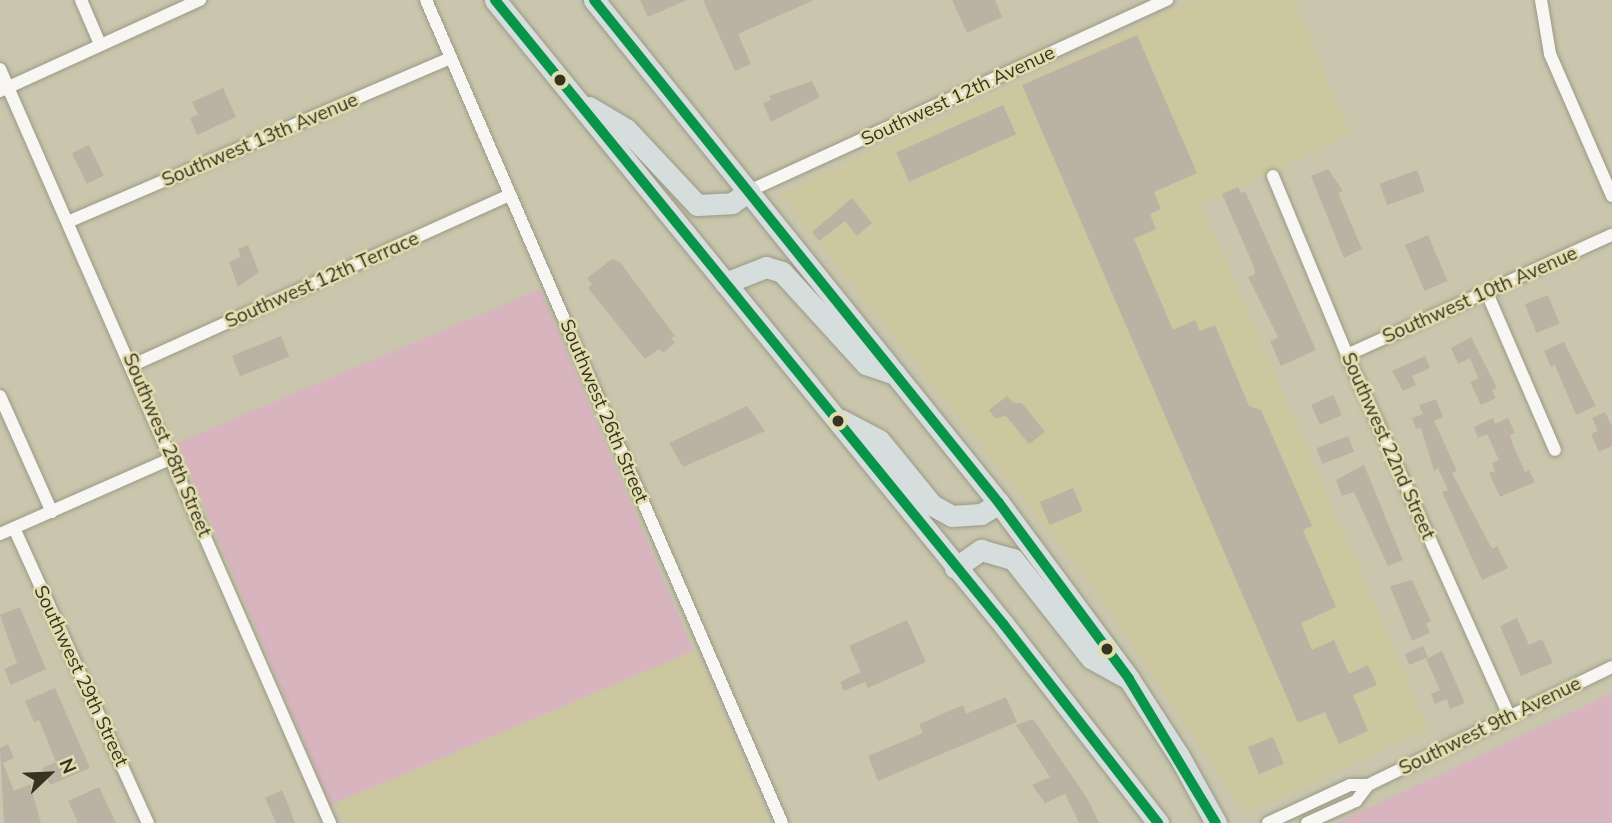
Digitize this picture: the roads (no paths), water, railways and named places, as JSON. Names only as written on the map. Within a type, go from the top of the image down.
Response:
[{"type":"main road","points":[[495,0],[1119,768],[1158,823]]},
{"type":"main road","points":[[594,0],[999,503],[1129,679],[1180,756],[1216,823]]},
{"type":"main road","points":[[576,99],[626,130],[697,205],[732,203],[749,191]]},
{"type":"main road","points":[[725,283],[766,267],[782,272],[866,364],[895,374]]},
{"type":"main road","points":[[833,416],[878,440],[932,505],[952,516],[981,514],[999,503]]},
{"type":"main road","points":[[955,568],[981,550],[1013,559],[1091,658],[1129,679]]},
{"type":"street","points":[[81,0],[100,44]]},
{"type":"street","points":[[4,89],[200,0]]},
{"type":"street","name":"Southwest 26th Street","points":[[426,0],[782,823]]},
{"type":"street","name":"Southwest 12th Avenue","points":[[749,191],[1167,0]]},
{"type":"street","points":[[1541,0],[1550,54],[1612,196]]},
{"type":"street","name":"Southwest 13th Avenue","points":[[70,221],[451,58]]},
{"type":"street","name":"Southwest 28th Street","points":[[0,69],[4,89],[70,221],[330,823]]},
{"type":"street","name":"Southwest 22nd Street","points":[[1273,176],[1347,355],[1509,715]]},
{"type":"street","name":"Southwest 12th Terrace","points":[[133,365],[510,195]]},
{"type":"street","name":"Southwest 10th Avenue","points":[[1347,355],[1612,235]]},
{"type":"street","points":[[1487,293],[1555,450]]},
{"type":"street","points":[[0,396],[52,512]]},
{"type":"street","points":[[0,534],[172,458]]},
{"type":"street","name":"Southwest 29th Street","points":[[14,528],[148,823]]},
{"type":"street","name":"Southwest 9th Avenue","points":[[1307,823],[1356,800],[1368,785],[1612,667]]},
{"type":"street","name":"Southwest 9th Avenue","points":[[1268,823],[1350,785],[1368,785]]}]
